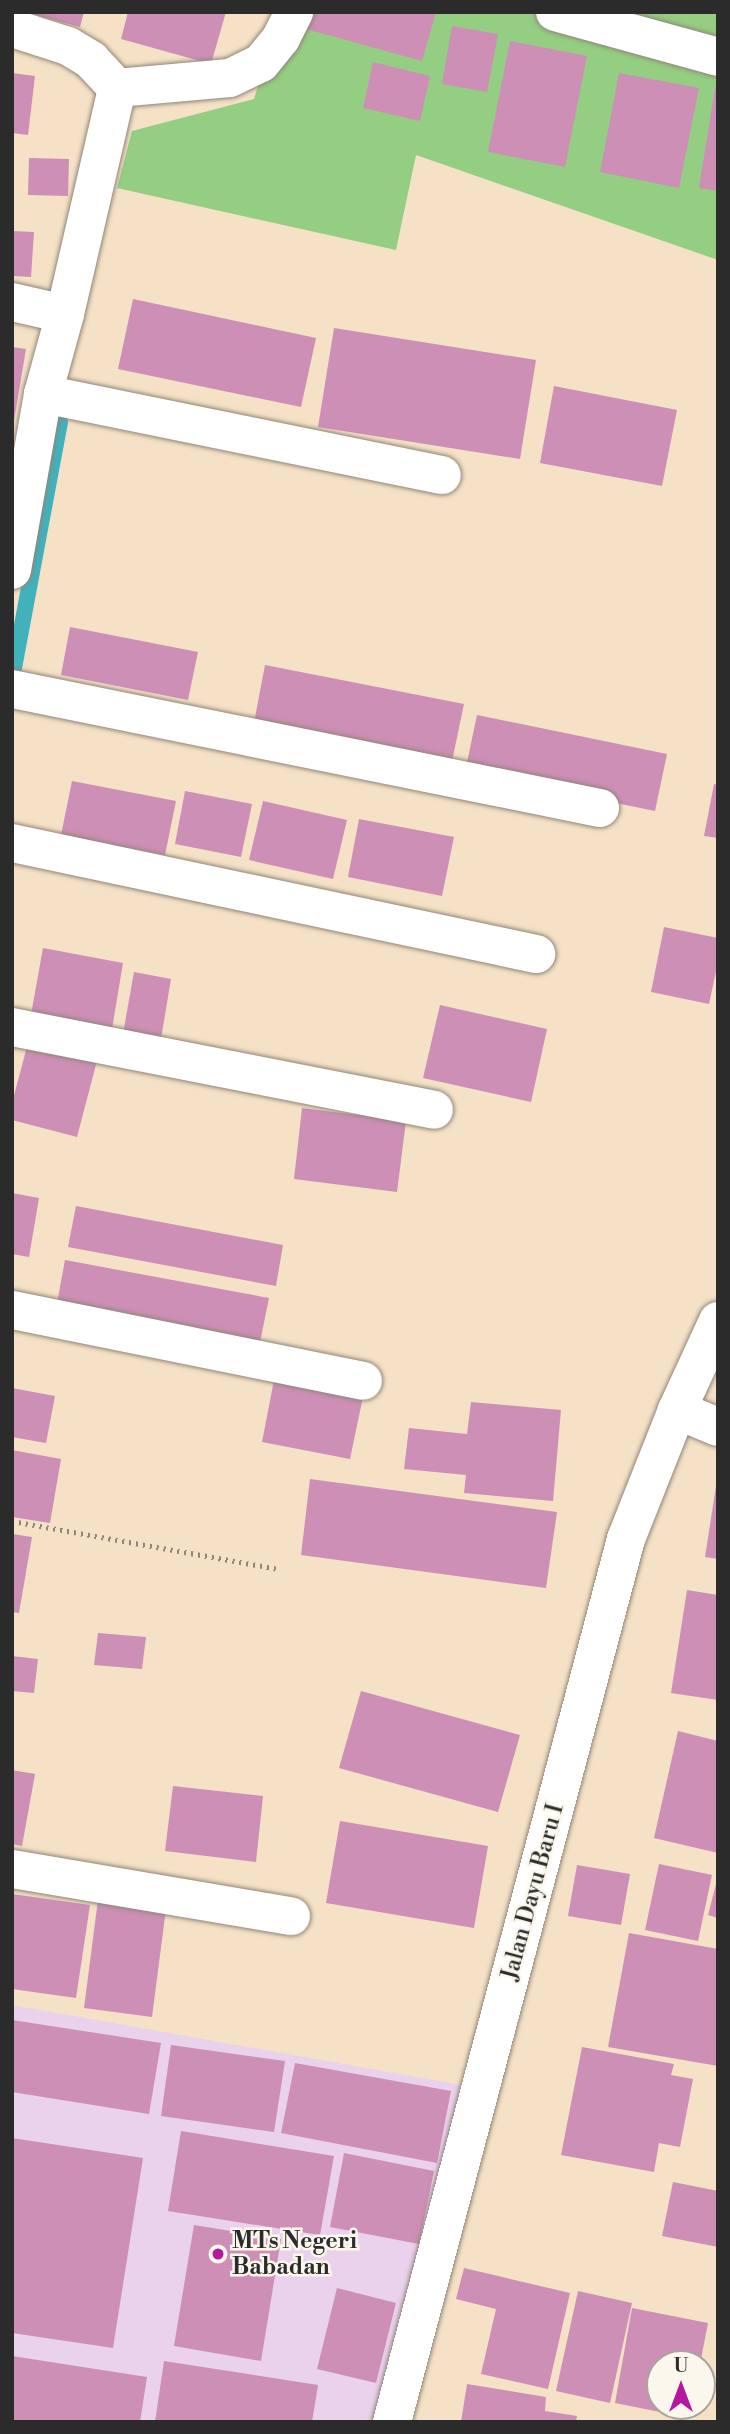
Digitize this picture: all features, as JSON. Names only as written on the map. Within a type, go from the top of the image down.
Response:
[{"type":"street","points":[[117,88],[230,78],[261,63],[281,38],[293,12]]},
{"type":"street","points":[[555,12],[718,57]]},
{"type":"street","points":[[12,28],[68,46],[92,60],[117,88]]},
{"type":"street","points":[[12,569],[43,394],[65,314],[117,88]]},
{"type":"street","points":[[12,302],[65,314]]},
{"type":"street","points":[[43,394],[442,475]]},
{"type":"street","points":[[12,689],[600,808]]},
{"type":"street","points":[[12,843],[536,954]]},
{"type":"street","points":[[12,1027],[434,1110]]},
{"type":"street","points":[[12,1310],[363,1381]]},
{"type":"street","name":"Jalan Dayu Baru I","points":[[392,2422],[626,1539],[677,1410],[718,1321]]},
{"type":"street","points":[[677,1410],[718,1427]]},
{"type":"street","points":[[12,1869],[291,1916]]},
{"type":"path","points":[[12,1521],[279,1569]]},
{"type":"shaded area","name":"MTs Negeri Babadan","points":[[12,2005],[467,2086],[382,2422],[12,2422]]},
{"type":"green space","points":[[280,12],[718,12],[718,260],[416,155],[396,250],[117,188],[132,131],[254,99]]},
{"type":"building","points":[[24,12],[84,12],[80,27]]},
{"type":"building","points":[[128,12],[226,12],[211,64],[121,39]]},
{"type":"building","points":[[311,12],[436,12],[422,61],[306,29]]},
{"type":"building","points":[[452,26],[498,34],[487,92],[442,84]]},
{"type":"building","points":[[510,41],[587,56],[565,167],[488,152]]},
{"type":"building","points":[[373,62],[430,76],[420,121],[363,108]]},
{"type":"building","points":[[12,73],[35,76],[28,135],[12,133]]},
{"type":"building","points":[[619,73],[699,88],[679,188],[600,172]]},
{"type":"building","points":[[715,88],[718,88],[718,191],[699,188]]},
{"type":"building","points":[[29,158],[69,159],[68,196],[28,195]]},
{"type":"building","points":[[12,231],[34,232],[31,277],[12,276]]},
{"type":"building","points":[[133,299],[316,338],[301,407],[118,369]]},
{"type":"building","points":[[334,328],[536,360],[520,459],[318,427]]},
{"type":"building","points":[[12,347],[26,349],[14,421],[12,421]]},
{"type":"building","points":[[554,386],[677,410],[662,486],[540,463]]},
{"type":"building","points":[[70,627],[198,652],[188,700],[61,675]]},
{"type":"building","points":[[265,665],[464,704],[451,766],[253,728]]},
{"type":"building","points":[[477,715],[667,754],[655,811],[465,772]]},
{"type":"building","points":[[72,781],[176,801],[165,855],[61,835]]},
{"type":"building","points":[[714,784],[718,785],[718,838],[704,836]]},
{"type":"building","points":[[185,791],[252,804],[241,857],[175,844]]},
{"type":"building","points":[[263,801],[347,820],[333,879],[249,860]]},
{"type":"building","points":[[359,819],[454,837],[442,896],[348,877]]},
{"type":"building","points":[[664,927],[718,938],[718,962],[709,1004],[651,992]]},
{"type":"building","points":[[43,948],[123,963],[111,1035],[30,1020]]},
{"type":"building","points":[[134,972],[171,979],[159,1051],[121,1045]]},
{"type":"building","points":[[440,1005],[547,1029],[531,1102],[423,1078]]},
{"type":"building","points":[[29,1039],[98,1057],[77,1137],[12,1120],[12,1103]]},
{"type":"building","points":[[302,1108],[406,1121],[397,1192],[294,1179]]},
{"type":"building","points":[[12,1193],[39,1198],[29,1257],[12,1254]]},
{"type":"building","points":[[76,1206],[283,1245],[276,1286],[68,1247]]},
{"type":"building","points":[[65,1260],[269,1298],[259,1347],[56,1309]]},
{"type":"building","points":[[275,1375],[364,1392],[350,1459],[262,1442]]},
{"type":"building","points":[[12,1388],[55,1396],[46,1443],[12,1437]]},
{"type":"building","points":[[471,1402],[561,1410],[553,1501],[464,1493],[466,1475],[404,1469],[409,1428],[467,1434]]},
{"type":"building","points":[[12,1450],[61,1459],[50,1523],[12,1517]]},
{"type":"building","points":[[310,1479],[557,1512],[546,1588],[301,1555]]},
{"type":"building","points":[[718,1486],[718,1559],[705,1557]]},
{"type":"building","points":[[12,1534],[32,1537],[19,1613],[12,1612]]},
{"type":"building","points":[[687,1590],[718,1595],[718,1700],[671,1693]]},
{"type":"building","points":[[98,1633],[146,1637],[142,1669],[94,1665]]},
{"type":"building","points":[[12,1656],[38,1659],[34,1693],[12,1691]]},
{"type":"building","points":[[361,1691],[520,1735],[498,1812],[339,1768]]},
{"type":"building","points":[[678,1731],[718,1741],[718,1853],[654,1838]]},
{"type":"building","points":[[12,1770],[35,1774],[22,1846],[12,1844]]},
{"type":"building","points":[[173,1786],[263,1796],[256,1862],[165,1851]]},
{"type":"building","points":[[340,1821],[488,1846],[474,1928],[326,1903]]},
{"type":"building","points":[[659,1864],[712,1875],[698,1941],[645,1930]]},
{"type":"building","points":[[577,1865],[630,1874],[621,1925],[568,1916]]},
{"type":"building","points":[[718,1876],[718,1918],[708,1915]]},
{"type":"building","points":[[99,1892],[167,1901],[152,2017],[84,2008]]},
{"type":"building","points":[[12,1894],[90,1905],[76,1998],[12,1989]]},
{"type":"building","points":[[629,1933],[718,1949],[718,2066],[608,2047]]},
{"type":"building","points":[[12,2020],[161,2043],[149,2114],[12,2092]]},
{"type":"building","points":[[171,2045],[285,2061],[274,2132],[161,2116]]},
{"type":"building","points":[[582,2047],[674,2064],[671,2075],[693,2079],[680,2147],[659,2143],[654,2172],[561,2155]]},
{"type":"building","points":[[295,2063],[451,2091],[437,2163],[281,2133]]},
{"type":"building","points":[[181,2131],[334,2156],[320,2235],[168,2211]]},
{"type":"building","points":[[12,2138],[143,2158],[113,2348],[12,2333]]},
{"type":"building","points":[[344,2153],[434,2171],[419,2244],[330,2227]]},
{"type":"building","points":[[673,2182],[718,2191],[718,2247],[662,2236]]},
{"type":"building","points":[[194,2225],[281,2239],[261,2361],[174,2346]]},
{"type":"building","points":[[464,2268],[570,2293],[548,2389],[481,2374],[496,2309],[456,2299]]},
{"type":"building","points":[[337,2288],[396,2303],[376,2383],[317,2369]]},
{"type":"building","points":[[578,2291],[632,2303],[610,2403],[556,2391]]},
{"type":"building","points":[[632,2308],[708,2323],[703,2350],[646,2350],[646,2409],[615,2403]]},
{"type":"building","points":[[12,2356],[147,2377],[140,2422],[12,2422]]},
{"type":"building","points":[[164,2361],[318,2385],[312,2422],[155,2422]]},
{"type":"building","points":[[467,2384],[546,2397],[545,2411],[577,2416],[576,2422],[461,2422]]},
{"type":"waterway","points":[[14,668],[60,422]]},
{"type":"place","name":"MTs Negeri Babadan","points":[[218,2254]]}]
